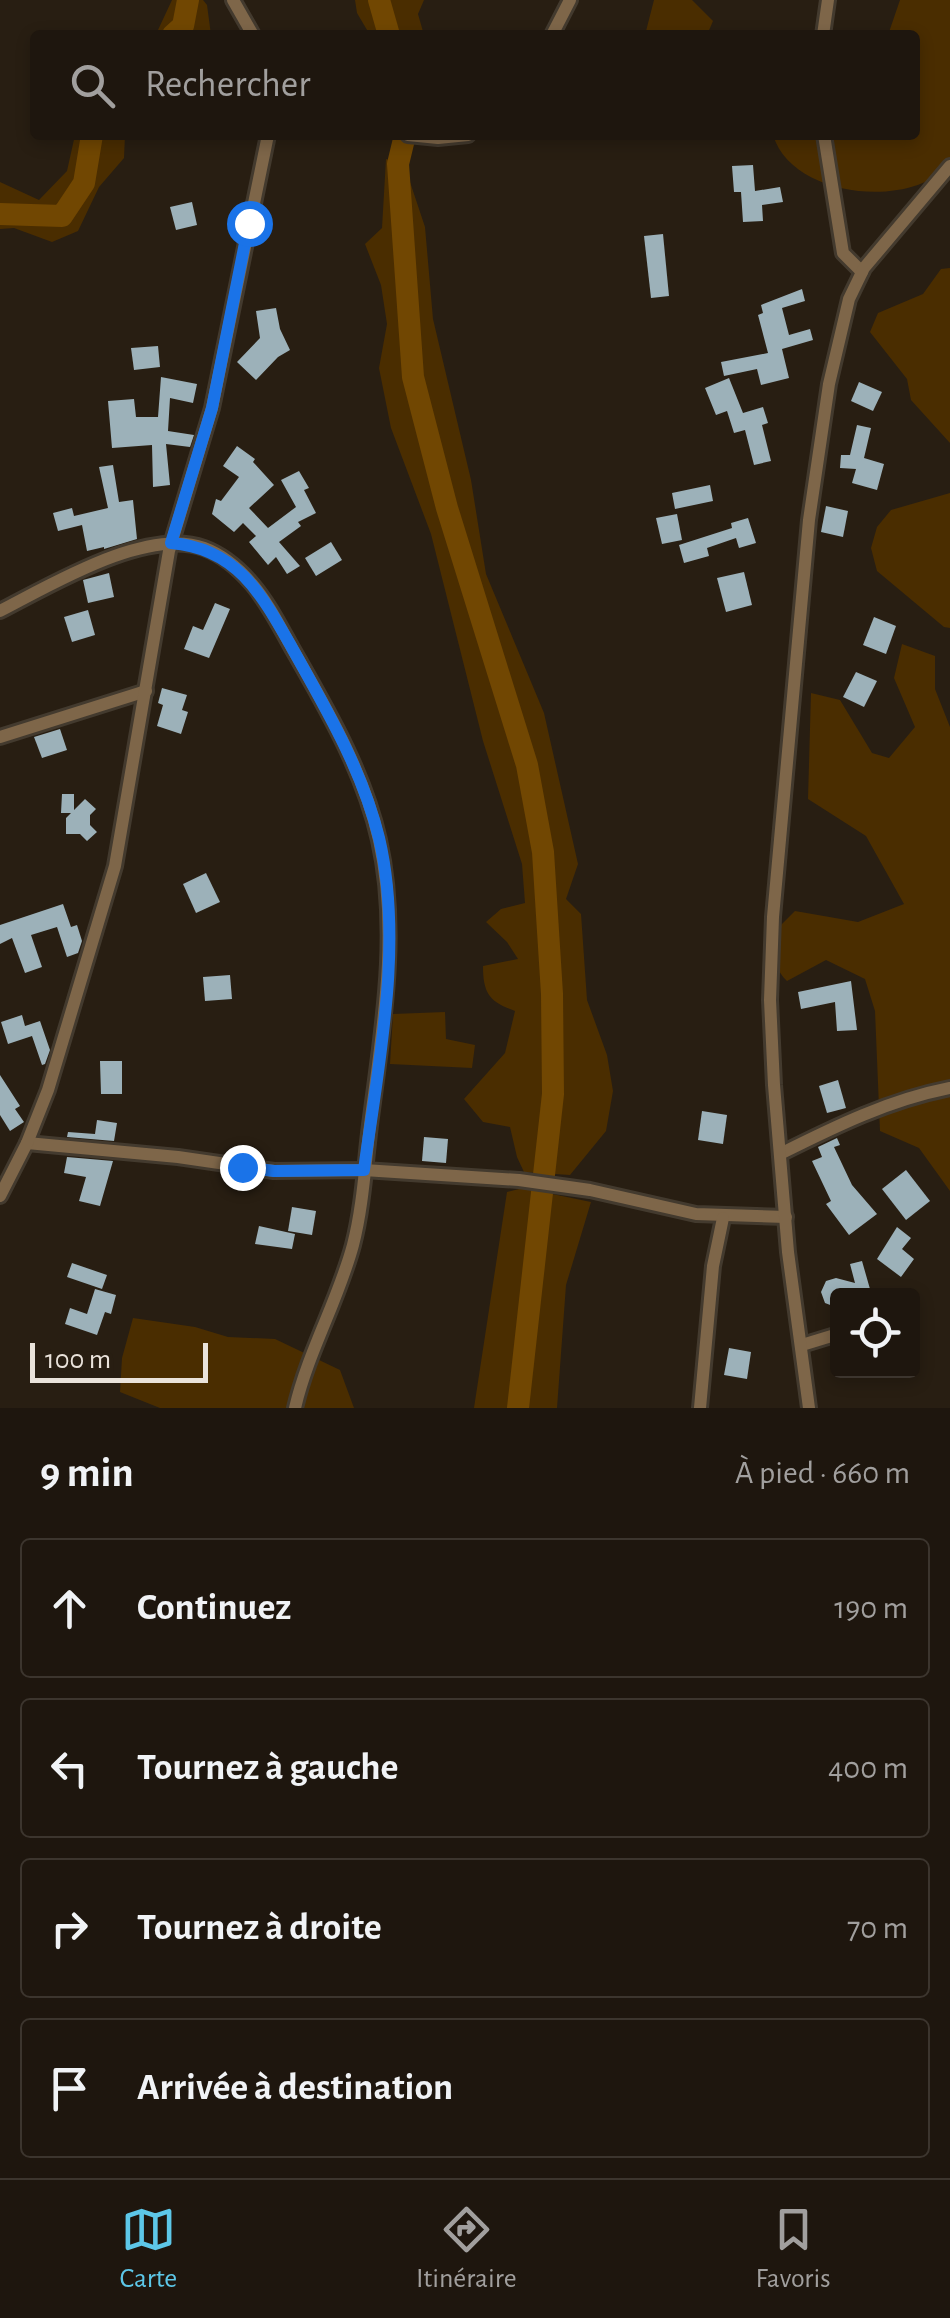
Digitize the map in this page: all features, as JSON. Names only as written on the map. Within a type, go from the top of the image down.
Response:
[{"type":"street","points":[[233,0],[250,30]]},
{"type":"street","points":[[555,30],[570,0]]},
{"type":"street","points":[[824,30],[828,0]]},
{"type":"street","points":[[0,1196],[48,1090],[115,866],[171,543],[212,408],[267,140]]},
{"type":"street","points":[[825,140],[843,253],[862,272]]},
{"type":"street","points":[[809,1408],[774,1086],[771,967],[794,661],[816,464],[844,317],[862,272],[950,166]]},
{"type":"street","points":[[0,611],[94,563],[171,543],[216,554],[252,584],[268,604],[337,728],[364,790],[380,840],[386,883],[388,961],[384,1024],[352,1246],[301,1381],[295,1408]]},
{"type":"street","points":[[0,737],[146,691]]},
{"type":"street","points":[[780,1154],[856,1116],[916,1094],[950,1088]]},
{"type":"street","points":[[27,1143],[178,1157],[274,1171],[364,1170],[519,1180],[723,1218],[786,1217]]},
{"type":"street","points":[[700,1408],[714,1266],[723,1218]]},
{"type":"street","points":[[802,1346],[830,1337]]},
{"type":"shaded area","points":[[172,0],[203,0],[207,5],[210,30],[158,30]]},
{"type":"shaded area","points":[[355,0],[424,0],[418,14],[423,30],[367,30]]},
{"type":"shaded area","points":[[654,0],[692,0],[713,21],[709,30],[646,30]]},
{"type":"shaded area","points":[[900,0],[950,0],[950,164],[932,179],[882,192],[827,184],[803,173],[784,156],[776,140],[920,140],[920,30],[890,30]]},
{"type":"shaded area","points":[[74,140],[125,140],[124,158],[99,187],[78,231],[52,242],[14,228],[0,229],[0,182],[39,200],[67,171]]},
{"type":"shaded area","points":[[386,159],[409,167],[409,179],[425,227],[433,319],[471,480],[486,574],[544,713],[578,864],[566,899],[581,914],[587,1000],[607,1055],[613,1091],[606,1131],[570,1175],[524,1172],[510,1127],[483,1122],[464,1099],[505,1053],[515,1011],[490,996],[484,984],[483,966],[518,959],[486,922],[501,909],[525,903],[522,864],[483,741],[431,534],[391,428],[379,368],[387,324],[381,285],[365,244],[382,228]]},
{"type":"shaded area","points":[[950,268],[950,443],[911,400],[907,379],[870,332],[878,313],[923,294],[941,269]]},
{"type":"shaded area","points":[[950,493],[950,628],[877,571],[871,548],[877,527],[891,510]]},
{"type":"shaded area","points":[[902,644],[935,656],[935,689],[950,727],[950,1191],[919,1148],[880,1131],[875,1011],[865,979],[826,960],[787,981],[775,958],[775,931],[795,911],[858,922],[904,904],[866,836],[808,799],[811,693],[840,700],[872,753],[889,758],[915,727],[894,678]]},
{"type":"shaded area","points":[[445,1012],[446,1039],[475,1045],[472,1068],[390,1064],[393,1014]]},
{"type":"shaded area","points":[[523,1188],[591,1202],[566,1285],[557,1408],[474,1408],[507,1192]]},
{"type":"shaded area","points":[[133,1318],[195,1327],[228,1337],[275,1339],[340,1370],[354,1408],[160,1408],[120,1392],[122,1358]]},
{"type":"building","points":[[753,165],[755,191],[780,187],[783,202],[762,205],[763,221],[743,222],[741,192],[734,192],[732,166]]},
{"type":"building","points":[[192,202],[197,225],[176,230],[170,207]]},
{"type":"building","points":[[663,234],[669,296],[651,298],[644,236]]},
{"type":"building","points":[[802,289],[805,301],[782,308],[789,335],[810,329],[813,340],[782,349],[789,378],[761,385],[757,369],[724,376],[721,362],[768,353],[758,315],[763,313],[761,305]]},
{"type":"building","points":[[276,308],[290,350],[256,380],[237,362],[260,338],[256,311]]},
{"type":"building","points":[[158,346],[160,367],[134,370],[131,348]]},
{"type":"building","points":[[161,377],[197,384],[193,403],[170,398],[168,431],[194,435],[190,447],[166,444],[170,485],[153,487],[152,445],[112,448],[108,401],[134,399],[136,417],[158,417]]},
{"type":"building","points":[[729,378],[743,413],[763,407],[768,423],[762,425],[771,461],[754,465],[745,430],[734,433],[727,411],[716,415],[705,388]]},
{"type":"building","points":[[859,382],[882,392],[873,411],[851,401]]},
{"type":"building","points":[[857,425],[871,428],[864,458],[884,464],[877,490],[852,483],[856,469],[840,468],[841,455],[850,455]]},
{"type":"building","points":[[237,446],[255,459],[253,462],[274,485],[249,508],[268,528],[296,507],[281,480],[299,471],[309,488],[304,490],[316,513],[298,522],[301,526],[279,542],[300,566],[287,574],[276,557],[268,565],[249,542],[256,536],[243,523],[234,532],[212,514],[216,499],[221,501],[239,477],[223,466]]},
{"type":"building","points":[[113,465],[119,502],[133,500],[137,539],[87,551],[82,525],[58,531],[53,513],[72,508],[74,516],[108,508],[99,467]]},
{"type":"building","points":[[710,485],[713,501],[675,509],[672,493]]},
{"type":"building","points":[[826,506],[848,511],[843,537],[821,532]]},
{"type":"building","points":[[677,514],[682,540],[662,544],[656,518]]},
{"type":"building","points":[[748,518],[756,543],[739,548],[736,538],[707,548],[709,556],[684,563],[679,545],[732,528],[731,523]]},
{"type":"building","points":[[331,542],[342,560],[316,576],[305,558]]},
{"type":"building","points":[[744,572],[752,605],[726,612],[717,578]]},
{"type":"building","points":[[109,573],[114,597],[88,603],[83,580]]},
{"type":"building","points":[[215,603],[230,609],[209,658],[184,649],[193,626],[203,630]]},
{"type":"building","points":[[88,610],[95,635],[72,642],[64,617]]},
{"type":"building","points":[[874,617],[896,626],[886,654],[863,645]]},
{"type":"building","points":[[856,672],[877,681],[864,707],[843,697]]},
{"type":"building","points":[[162,688],[187,695],[182,710],[188,712],[181,734],[157,726],[163,705],[158,703]]},
{"type":"building","points":[[60,729],[67,750],[42,758],[34,737]]},
{"type":"building","points":[[62,794],[74,794],[74,810],[85,799],[96,809],[90,815],[90,825],[97,832],[87,841],[80,834],[66,834],[66,818],[71,813],[61,813]]},
{"type":"building","points":[[206,873],[220,902],[196,913],[183,884]]},
{"type":"building","points":[[63,904],[71,927],[77,925],[82,941],[78,953],[67,957],[57,927],[31,935],[42,967],[25,973],[12,938],[0,944],[0,925]]},
{"type":"building","points":[[230,975],[232,999],[205,1001],[203,977]]},
{"type":"building","points":[[851,981],[857,1030],[837,1031],[835,1002],[801,1009],[798,992]]},
{"type":"building","points":[[22,1015],[25,1026],[40,1021],[50,1050],[45,1064],[42,1065],[32,1036],[8,1044],[1,1022]]},
{"type":"building","points":[[100,1061],[122,1061],[122,1094],[101,1094]]},
{"type":"building","points":[[0,1075],[20,1106],[15,1109],[24,1122],[10,1131],[0,1115]]},
{"type":"building","points":[[838,1080],[846,1108],[827,1113],[819,1086]]},
{"type":"building","points":[[702,1111],[727,1115],[723,1144],[698,1140]]},
{"type":"building","points":[[97,1120],[117,1123],[114,1141],[67,1137],[68,1132],[95,1134]]},
{"type":"building","points":[[424,1137],[448,1139],[446,1163],[422,1161]]},
{"type":"building","points":[[837,1138],[840,1145],[834,1147],[852,1185],[877,1214],[849,1235],[826,1204],[831,1201],[812,1161],[822,1157],[818,1147]]},
{"type":"building","points":[[67,1157],[113,1161],[100,1206],[79,1201],[86,1177],[64,1173]]},
{"type":"building","points":[[906,1170],[930,1201],[906,1220],[882,1189]]},
{"type":"building","points":[[292,1207],[316,1211],[312,1235],[288,1231]]},
{"type":"building","points":[[259,1226],[295,1234],[292,1249],[255,1244]]},
{"type":"building","points":[[897,1227],[911,1238],[902,1249],[914,1259],[901,1277],[877,1259]]},
{"type":"building","points":[[862,1261],[870,1288],[830,1288],[830,1305],[825,1303],[821,1292],[826,1281],[836,1278],[855,1283],[850,1264]]},
{"type":"building","points":[[72,1263],[107,1275],[102,1289],[67,1277]]},
{"type":"building","points":[[95,1289],[116,1295],[111,1314],[105,1312],[97,1335],[65,1324],[70,1308],[87,1314]]},
{"type":"building","points":[[729,1348],[751,1352],[747,1379],[724,1375]]},
{"type":"waterway","points":[[179,30],[183,26],[188,0]]},
{"type":"waterway","points":[[379,0],[388,30]]},
{"type":"waterway","points":[[0,214],[62,216],[84,183],[91,140]]},
{"type":"waterway","points":[[404,140],[398,164],[413,377],[447,508],[527,765],[543,852],[552,994],[553,1094],[518,1408]]},
{"type":"route","points":[[242,1167],[274,1171],[364,1170],[384,1024],[388,961],[386,883],[380,840],[337,728],[268,604],[252,584],[216,554],[189,544],[171,543],[212,408],[249,223]]}]
